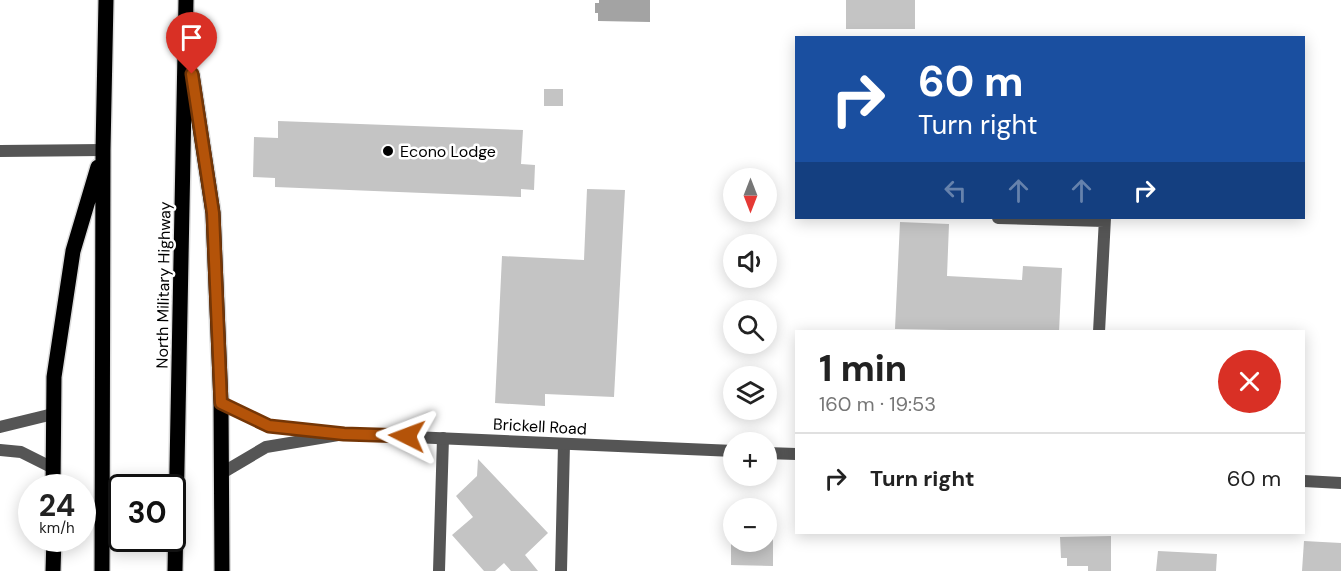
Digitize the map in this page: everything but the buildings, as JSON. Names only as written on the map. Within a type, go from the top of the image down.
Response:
[{"type":"main road","points":[[102,571],[103,150],[106,0]]},
{"type":"main road","name":"North Military Highway","points":[[175,571],[186,0]]},
{"type":"main road","points":[[186,30],[213,213],[221,403],[222,571]]},
{"type":"main road","points":[[53,474],[54,377],[73,251],[103,150]]},
{"type":"main road","points":[[53,571],[54,552]]},
{"type":"street","points":[[0,151],[103,150]]},
{"type":"street","points":[[1099,330],[1105,219]]},
{"type":"street","name":"Brickell Road","points":[[221,403],[269,426],[344,434],[723,451]]},
{"type":"street","points":[[0,427],[53,414]]},
{"type":"street","name":"Brickell Road","points":[[222,473],[266,447],[344,434]]},
{"type":"street","points":[[439,571],[443,438]]},
{"type":"street","points":[[561,571],[564,444]]},
{"type":"street","points":[[0,450],[21,452],[53,468]]},
{"type":"street","points":[[777,453],[795,454]]},
{"type":"street","points":[[1305,481],[1341,483]]},
{"type":"shaded area","points":[[599,0],[650,0],[650,22],[598,21],[595,3],[599,3]]},
{"type":"place","name":"Econo Lodge","points":[[388,151]]},
{"type":"route","points":[[192,74],[213,213],[221,403],[269,426],[344,434],[407,436]]}]
